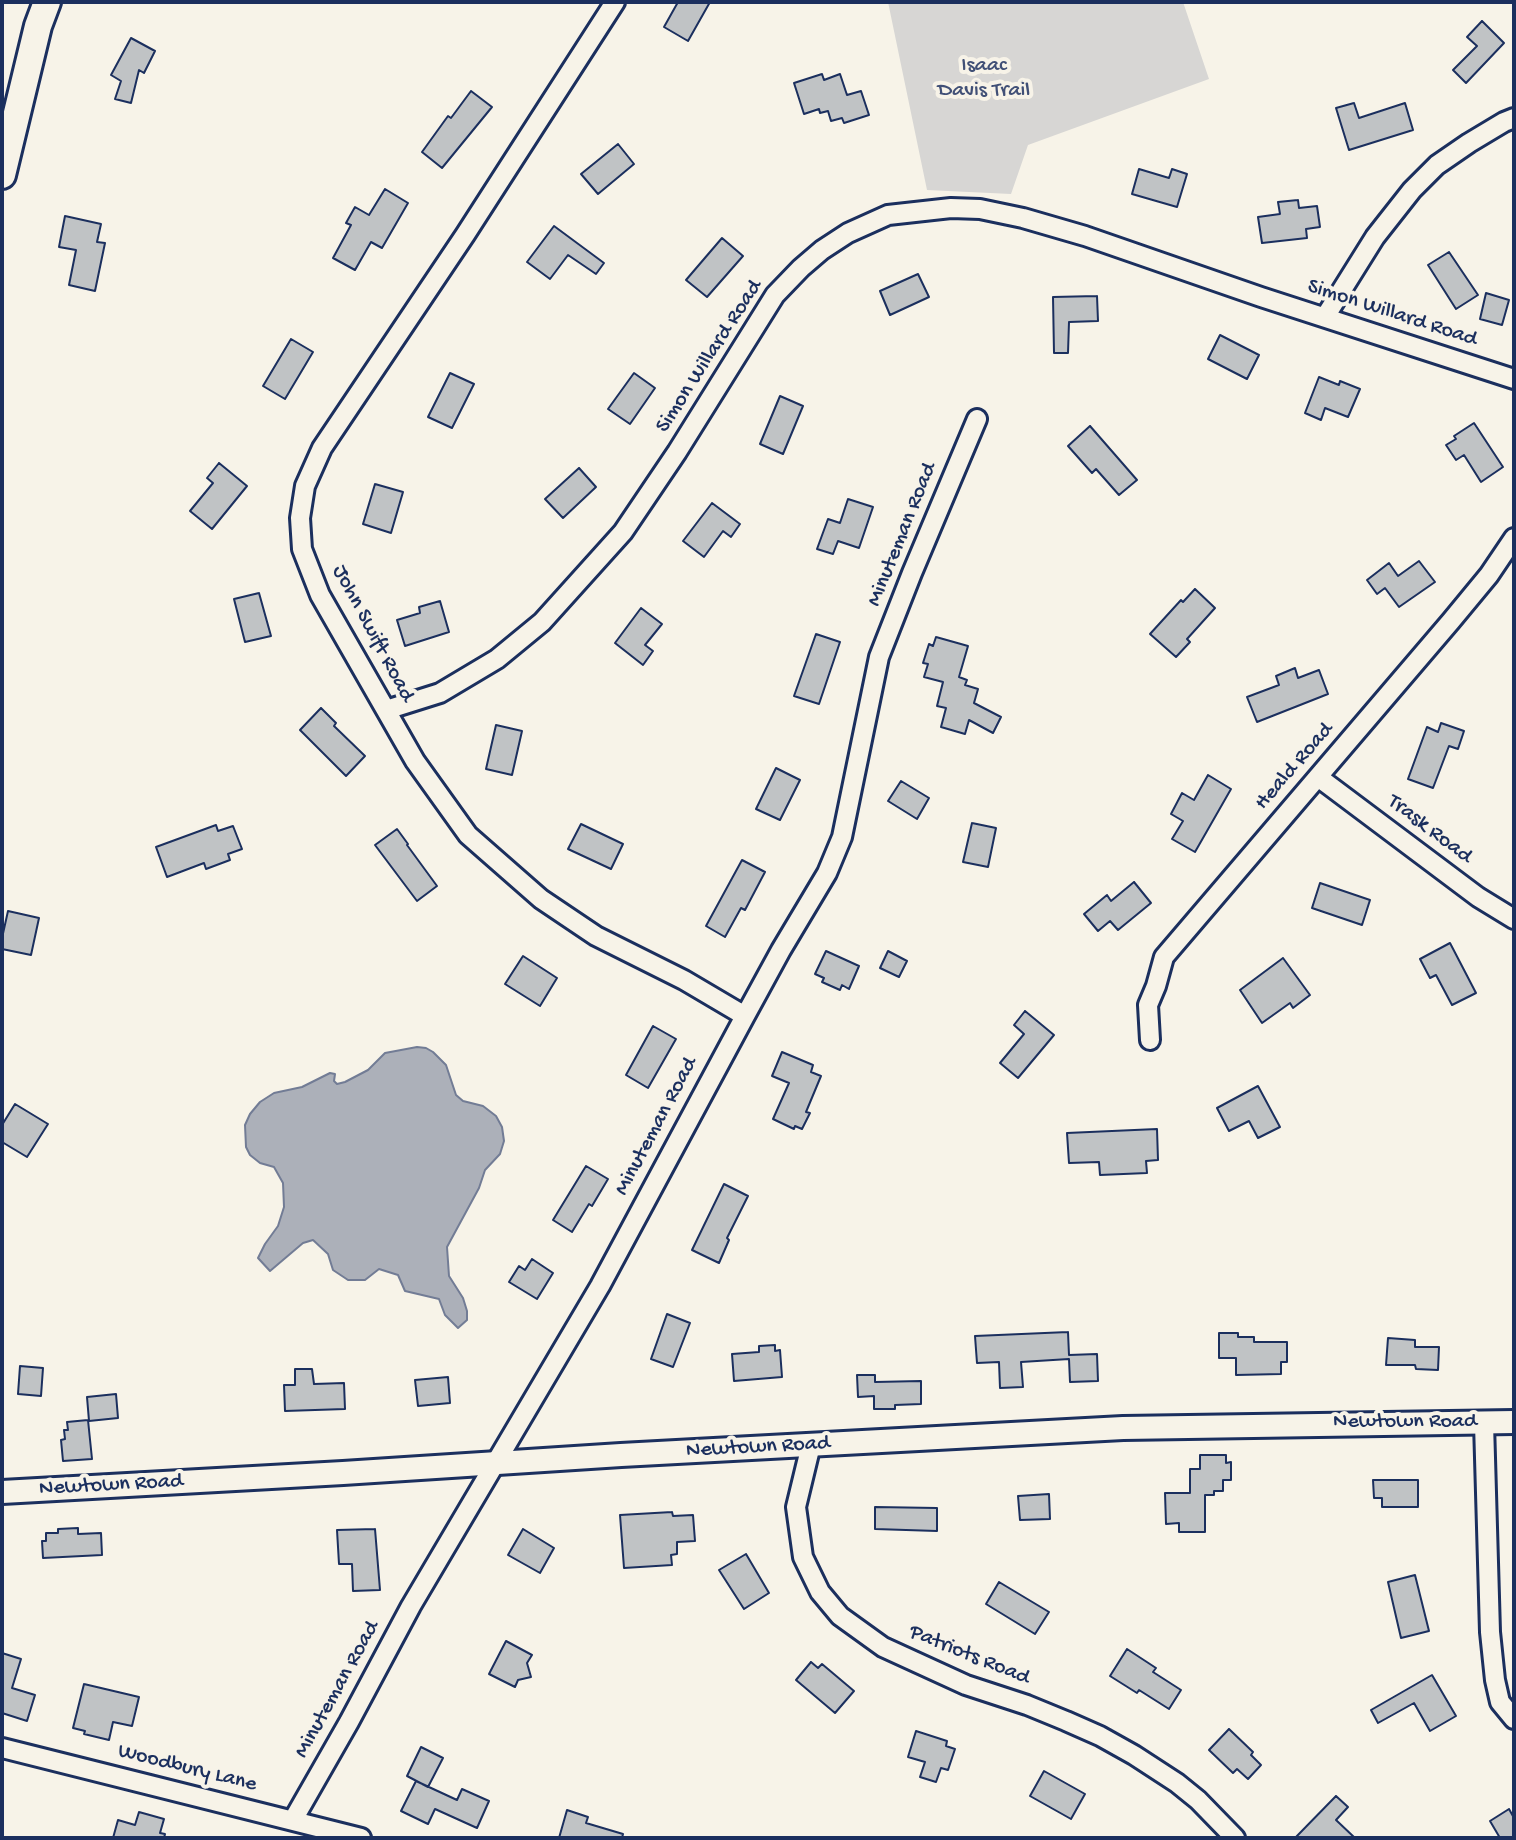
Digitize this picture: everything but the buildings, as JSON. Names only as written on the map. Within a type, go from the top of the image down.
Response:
[{"type":"main road","points":[[2,175],[38,26],[47,2]]},
{"type":"street","name":"John Swift Road","points":[[615,2],[465,235],[322,448],[305,486],[300,518],[302,549],[320,595],[415,761],[468,835],[541,899],[596,936],[684,980],[745,1016]]},
{"type":"street","points":[[1325,317],[1375,237],[1412,190],[1437,165],[1514,118]]},
{"type":"street","name":"Simon Willard Road","points":[[386,710],[440,693],[497,659],[542,622],[623,532],[775,295],[822,250],[848,233],[888,215],[951,208],[980,209],[1023,218],[1514,379]]},
{"type":"street","name":"Minuteman Road","points":[[293,1820],[411,1606],[600,1286],[781,950],[827,873],[842,837],[879,657],[977,419]]},
{"type":"street","name":"Heald Road","points":[[1150,1040],[1148,1005],[1164,957],[1480,586],[1514,538]]},
{"type":"street","name":"Trask Road","points":[[1318,777],[1478,897],[1514,919]]},
{"type":"street","name":"Newtown Road","points":[[2,1492],[1123,1428],[1514,1422]]},
{"type":"street","points":[[1484,1423],[1490,1632],[1500,1702],[1514,1719]]},
{"type":"street","name":"Patriots Road","points":[[811,1445],[796,1507],[803,1557],[820,1592],[840,1616],[883,1647],[966,1685],[1066,1721],[1134,1755],[1198,1800],[1235,1838]]},
{"type":"street","name":"Woodbury Lane","points":[[2,1748],[361,1838]]},
{"type":"green space","name":"Isaac Davis Trail","points":[[888,2],[1183,2],[1209,79],[1028,145],[1011,194],[927,190]]},
{"type":"shaded area","points":[[417,1047],[433,1052],[446,1065],[456,1095],[463,1101],[483,1106],[496,1116],[502,1127],[504,1141],[500,1154],[485,1170],[479,1188],[447,1247],[449,1276],[467,1311],[467,1320],[458,1328],[445,1315],[439,1299],[405,1291],[398,1275],[379,1269],[365,1280],[348,1280],[333,1270],[328,1254],[313,1240],[303,1243],[270,1271],[258,1258],[278,1226],[284,1207],[283,1183],[274,1167],[260,1163],[246,1147],[245,1125],[250,1114],[260,1102],[274,1093],[302,1087],[330,1073],[335,1074],[337,1084],[345,1082],[368,1070],[385,1053]]}]
